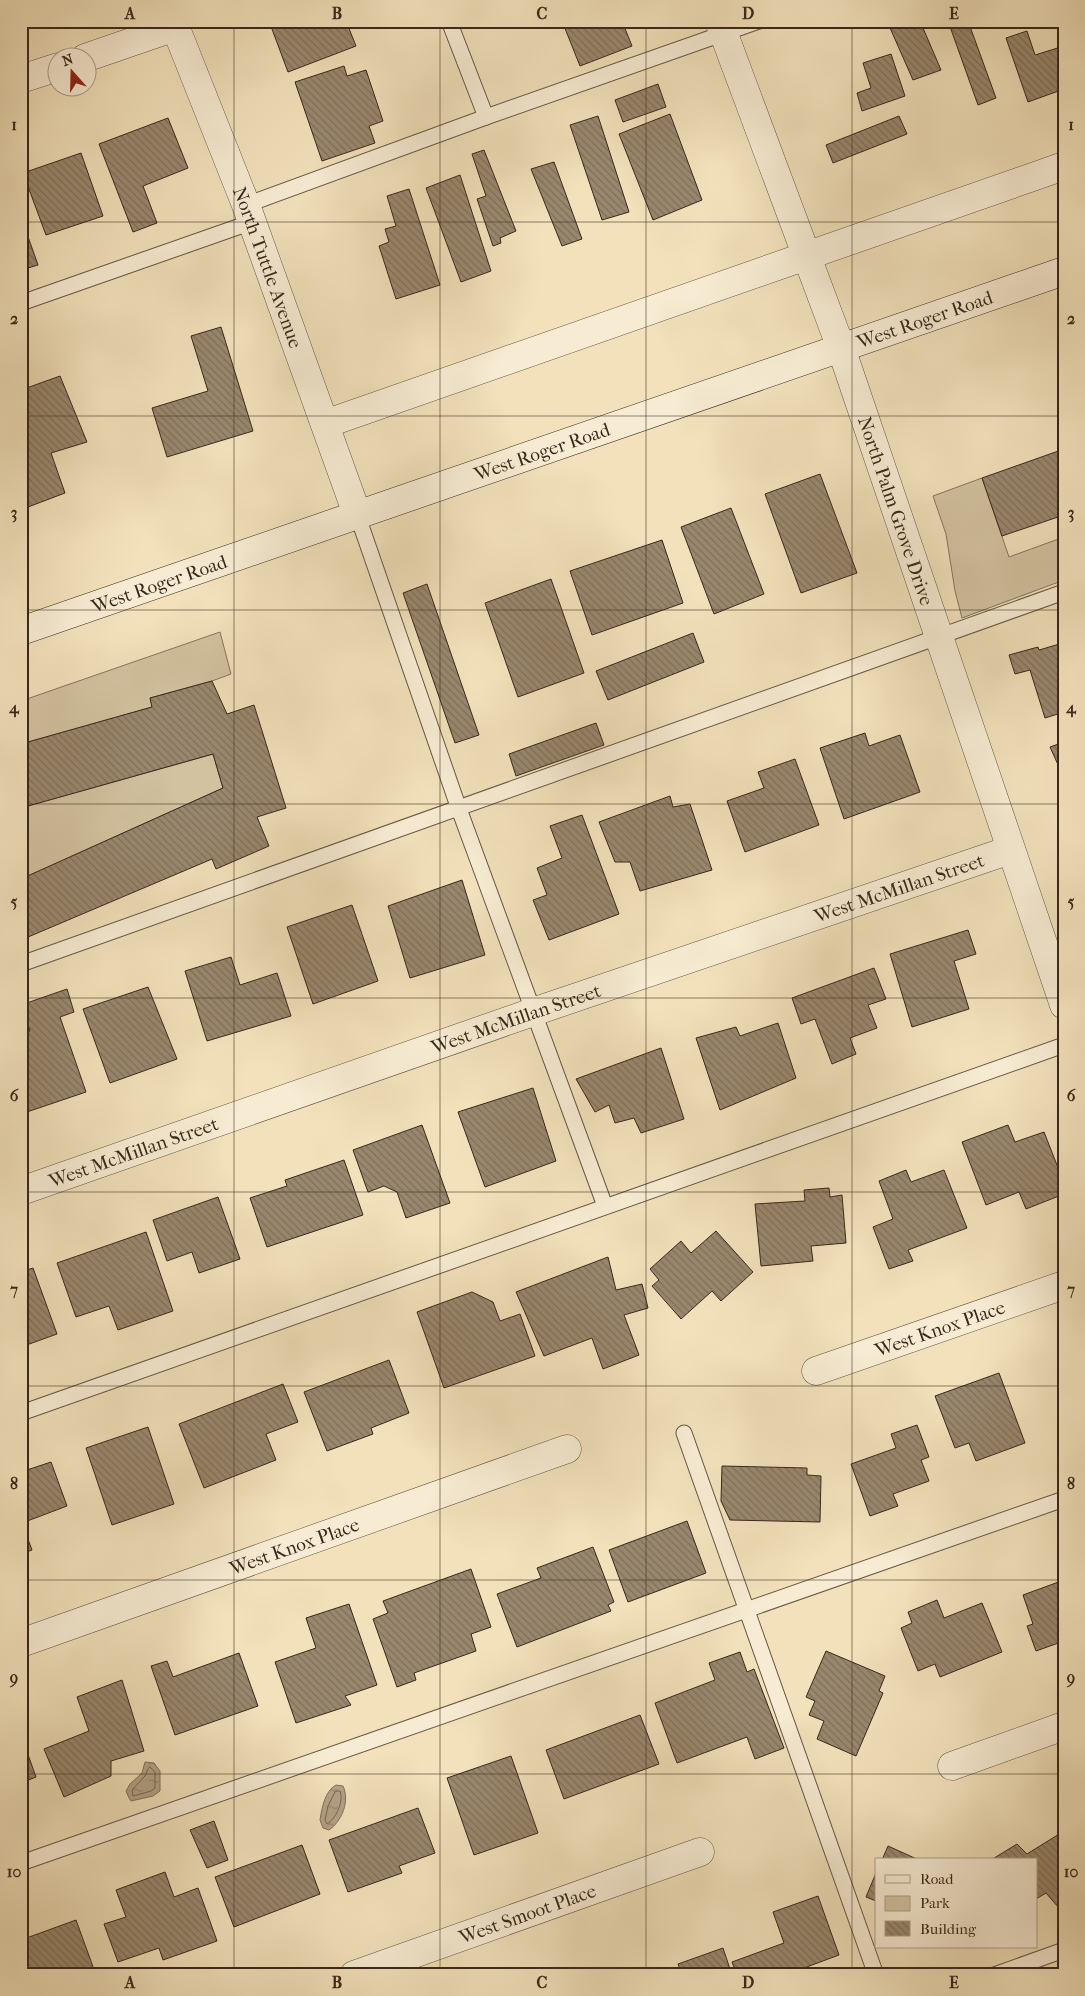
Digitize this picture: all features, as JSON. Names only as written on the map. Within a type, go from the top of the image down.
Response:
[{"type":"street","points":[[98,53],[175,24]]},
{"type":"street","name":"North Tuttle Avenue","points":[[175,24],[249,213],[357,514]]},
{"type":"street","name":"North Palm Grove Drive","points":[[721,28],[840,348],[1064,1005]]},
{"type":"street","points":[[21,79],[48,70]]},
{"type":"street","points":[[325,424],[1064,166]]},
{"type":"street","name":"West Roger Road","points":[[21,631],[1064,271]]},
{"type":"street","name":"West McMillan Street","points":[[21,1191],[533,1012],[1010,850]]},
{"type":"street","name":"West Knox Place","points":[[816,1371],[1064,1285]]},
{"type":"street","name":"West Knox Place","points":[[21,1643],[567,1449]]},
{"type":"street","points":[[952,1766],[1064,1726]]},
{"type":"street","name":"West Smoot Place","points":[[354,1975],[700,1852]]},
{"type":"lane","points":[[449,21],[486,117]]},
{"type":"lane","points":[[21,303],[486,117],[721,28],[759,21]]},
{"type":"lane","points":[[357,514],[459,809],[605,1206]]},
{"type":"lane","points":[[21,964],[1064,592]]},
{"type":"lane","points":[[21,1413],[1064,1045]]},
{"type":"lane","points":[[684,1433],[876,1975]]},
{"type":"lane","points":[[21,1863],[1064,1498]]},
{"type":"lane","points":[[994,1975],[1064,1950]]},
{"type":"green space","points":[[982,478],[1009,557],[1064,537],[1064,580],[962,618],[955,591],[946,534],[933,496]]},
{"type":"green space","points":[[220,632],[231,674],[150,698],[152,707],[21,744],[21,701]]},
{"type":"green space","points":[[213,754],[223,788],[21,879],[21,808]]},
{"type":"water","points":[[145,1762],[154,1763],[160,1771],[160,1791],[153,1796],[131,1801],[126,1791],[130,1784],[142,1773]]},
{"type":"water","points":[[336,1785],[343,1786],[346,1798],[341,1816],[329,1830],[323,1828],[320,1820],[327,1795]]},
{"type":"building","points":[[269,21],[346,21],[356,46],[288,72]]},
{"type":"building","points":[[562,21],[622,21],[632,46],[580,66]]},
{"type":"building","points":[[887,21],[920,21],[941,70],[913,80]]},
{"type":"building","points":[[948,21],[968,21],[996,98],[978,105]]},
{"type":"building","points":[[1027,31],[1035,55],[1064,46],[1064,89],[1028,102],[1006,38]]},
{"type":"building","points":[[891,54],[905,96],[862,111],[857,93],[871,88],[863,63]]},
{"type":"building","points":[[344,66],[347,76],[366,70],[383,121],[369,126],[375,143],[322,161],[295,82]]},
{"type":"building","points":[[658,84],[666,107],[623,122],[615,100]]},
{"type":"building","points":[[670,114],[702,200],[653,220],[619,134]]},
{"type":"building","points":[[598,116],[629,212],[602,220],[570,125]]},
{"type":"building","points":[[899,116],[907,134],[833,163],[826,145]]},
{"type":"building","points":[[168,118],[188,168],[143,186],[157,223],[133,232],[99,144]]},
{"type":"building","points":[[484,150],[516,231],[500,238],[501,243],[493,246],[477,199],[486,196],[472,154]]},
{"type":"building","points":[[81,153],[103,216],[46,235],[23,173]]},
{"type":"building","points":[[554,162],[582,239],[562,246],[531,169]]},
{"type":"building","points":[[460,175],[491,271],[461,282],[426,188]]},
{"type":"building","points":[[409,189],[440,285],[396,299],[379,246],[389,242],[385,229],[396,226],[387,196]]},
{"type":"building","points":[[21,217],[38,265],[21,270]]},
{"type":"building","points":[[221,327],[253,431],[167,457],[152,408],[208,391],[191,336]]},
{"type":"building","points":[[60,376],[87,442],[51,453],[65,493],[28,507],[21,488],[21,463],[26,461],[21,449],[21,390]]},
{"type":"building","points":[[1064,449],[1064,515],[1002,536],[982,478]]},
{"type":"building","points":[[820,474],[857,573],[801,593],[765,494]]},
{"type":"building","points":[[731,508],[764,594],[714,614],[681,527]]},
{"type":"building","points":[[662,540],[683,603],[592,635],[570,571]]},
{"type":"building","points":[[551,579],[584,673],[518,697],[485,603]]},
{"type":"building","points":[[427,584],[479,735],[455,743],[403,593]]},
{"type":"building","points":[[693,633],[704,662],[608,700],[596,671]]},
{"type":"building","points":[[1063,643],[1064,712],[1045,718],[1030,670],[1015,674],[1009,655],[1038,647],[1039,650]]},
{"type":"building","points":[[212,681],[227,714],[254,705],[286,808],[257,817],[269,846],[216,869],[212,859],[21,940],[21,879],[223,788],[213,754],[21,808],[21,744],[152,707],[150,698]]},
{"type":"building","points":[[596,723],[604,745],[516,776],[509,754]]},
{"type":"building","points":[[865,733],[869,746],[900,735],[920,792],[844,819],[820,748]]},
{"type":"building","points":[[1064,742],[1064,778],[1050,747]]},
{"type":"building","points":[[795,759],[819,825],[745,852],[727,801],[764,788],[758,772]]},
{"type":"building","points":[[670,796],[673,807],[690,804],[712,870],[640,891],[630,862],[615,862],[599,822]]},
{"type":"building","points":[[582,815],[619,914],[549,940],[533,900],[547,895],[537,868],[562,858],[550,826]]},
{"type":"building","points":[[462,880],[485,955],[410,978],[388,906]]},
{"type":"building","points":[[352,905],[378,981],[313,1004],[287,927]]},
{"type":"building","points":[[968,930],[976,954],[954,961],[969,1009],[912,1027],[890,954]]},
{"type":"building","points":[[231,957],[240,985],[277,973],[291,1016],[207,1041],[185,971]]},
{"type":"building","points":[[874,968],[886,999],[868,1005],[877,1028],[850,1038],[856,1054],[832,1064],[815,1019],[801,1024],[792,998]]},
{"type":"building","points":[[148,987],[177,1059],[110,1083],[83,1009]]},
{"type":"building","points":[[67,989],[74,1012],[60,1017],[86,1092],[21,1114],[21,1034],[30,1031],[21,1005]]},
{"type":"building","points":[[778,1023],[796,1078],[720,1110],[696,1038],[736,1027],[740,1036]]},
{"type":"building","points":[[661,1048],[684,1119],[641,1133],[634,1118],[615,1123],[609,1105],[595,1112],[576,1079]]},
{"type":"building","points":[[533,1088],[556,1161],[485,1187],[458,1112]]},
{"type":"building","points":[[422,1125],[450,1203],[406,1218],[397,1192],[384,1186],[368,1192],[353,1150]]},
{"type":"building","points":[[1008,1125],[1015,1142],[1044,1132],[1064,1183],[1064,1194],[1026,1209],[1019,1192],[986,1205],[962,1142]]},
{"type":"building","points":[[344,1160],[363,1215],[267,1247],[250,1198],[287,1186],[285,1180]]},
{"type":"building","points":[[906,1170],[911,1182],[944,1170],[967,1228],[908,1250],[913,1261],[889,1269],[873,1227],[893,1219],[879,1181]]},
{"type":"building","points":[[829,1188],[830,1197],[842,1195],[846,1243],[811,1246],[813,1261],[761,1266],[755,1204],[805,1201],[804,1190]]},
{"type":"building","points":[[218,1197],[240,1259],[199,1273],[192,1252],[167,1261],[153,1220]]},
{"type":"building","points":[[716,1231],[753,1272],[721,1301],[712,1291],[681,1319],[652,1286],[659,1280],[650,1269],[681,1241],[691,1253]]},
{"type":"building","points":[[146,1232],[173,1311],[118,1330],[109,1306],[76,1317],[57,1263]]},
{"type":"building","points":[[608,1257],[616,1290],[642,1284],[648,1308],[624,1315],[639,1355],[603,1369],[592,1338],[544,1356],[516,1292]]},
{"type":"building","points":[[33,1268],[57,1334],[21,1347],[21,1272]]},
{"type":"building","points":[[472,1292],[493,1302],[500,1321],[520,1314],[535,1356],[444,1388],[417,1312]]},
{"type":"building","points":[[389,1360],[409,1413],[371,1428],[373,1434],[327,1451],[304,1392]]},
{"type":"building","points":[[999,1373],[1025,1443],[976,1461],[969,1443],[955,1448],[935,1396]]},
{"type":"building","points":[[283,1384],[298,1422],[266,1434],[276,1460],[204,1488],[179,1424]]},
{"type":"building","points":[[917,1425],[929,1457],[921,1460],[929,1481],[893,1494],[898,1506],[870,1516],[851,1464],[896,1448],[891,1434]]},
{"type":"building","points":[[148,1427],[174,1504],[112,1525],[86,1448]]},
{"type":"building","points":[[51,1462],[67,1506],[22,1523],[32,1550],[21,1554],[21,1472]]},
{"type":"building","points":[[722,1466],[807,1468],[807,1475],[821,1476],[820,1522],[730,1520],[721,1501]]},
{"type":"building","points":[[687,1521],[706,1573],[628,1602],[609,1550]]},
{"type":"building","points":[[593,1547],[614,1602],[608,1605],[611,1611],[517,1647],[497,1594],[541,1578],[537,1568]]},
{"type":"building","points":[[471,1569],[491,1627],[471,1634],[476,1651],[414,1673],[416,1680],[397,1687],[373,1619],[388,1613],[383,1601]]},
{"type":"building","points":[[1064,1580],[1064,1641],[1036,1651],[1027,1626],[1033,1624],[1023,1595]]},
{"type":"building","points":[[937,1600],[944,1618],[982,1603],[1002,1652],[940,1677],[935,1664],[918,1671],[901,1628],[912,1623],[908,1612]]},
{"type":"building","points":[[349,1604],[377,1685],[345,1696],[351,1705],[296,1723],[275,1662],[316,1648],[306,1618]]},
{"type":"building","points":[[826,1651],[885,1676],[879,1691],[883,1693],[856,1756],[817,1739],[824,1721],[809,1715],[815,1701],[806,1697]]},
{"type":"building","points":[[740,1652],[747,1672],[754,1669],[784,1748],[755,1759],[747,1737],[677,1763],[655,1703],[715,1680],[709,1663]]},
{"type":"building","points":[[239,1653],[258,1706],[175,1735],[151,1666],[167,1661],[173,1677]]},
{"type":"building","points":[[122,1680],[144,1751],[111,1761],[111,1776],[64,1797],[44,1749],[89,1731],[77,1697]]},
{"type":"building","points":[[640,1715],[659,1764],[564,1799],[546,1750]]},
{"type":"building","points":[[21,1735],[36,1777],[21,1783]]},
{"type":"building","points":[[511,1756],[538,1833],[474,1855],[447,1778]]},
{"type":"building","points":[[418,1808],[435,1853],[399,1866],[402,1873],[348,1892],[329,1840]]},
{"type":"building","points":[[214,1821],[228,1860],[207,1868],[190,1830]]},
{"type":"building","points":[[1064,1831],[1064,1907],[1059,1908],[1046,1893],[1038,1898],[1038,1858],[994,1858],[1017,1844],[1027,1854]]},
{"type":"building","points":[[302,1845],[320,1894],[234,1927],[215,1877]]},
{"type":"building","points":[[888,1846],[915,1858],[883,1858]]},
{"type":"building","points":[[165,1872],[174,1897],[198,1888],[217,1941],[163,1960],[159,1948],[118,1962],[104,1924],[126,1917],[116,1890]]},
{"type":"building","points":[[875,1875],[875,1901],[866,1897]]},
{"type":"building","points":[[818,1896],[839,1955],[804,1968],[806,1975],[737,1975],[732,1962],[784,1943],[773,1912]]},
{"type":"building","points":[[76,1920],[96,1975],[21,1975],[21,1940]]},
{"type":"building","points":[[723,1948],[732,1975],[663,1975],[680,1969],[678,1964]]}]
